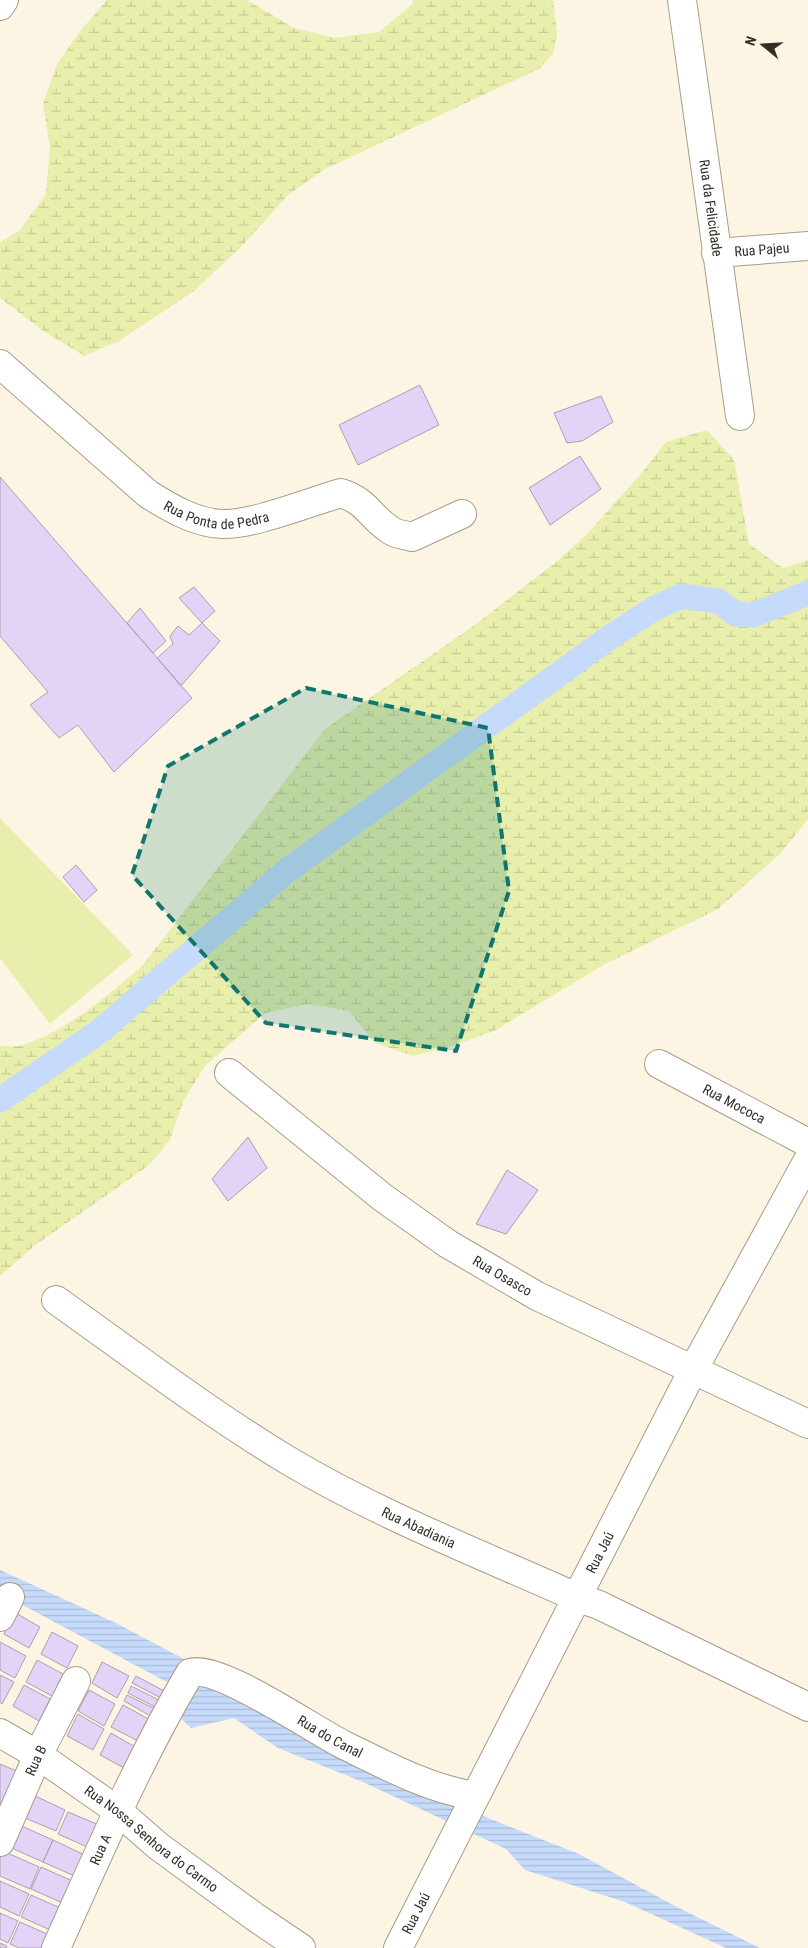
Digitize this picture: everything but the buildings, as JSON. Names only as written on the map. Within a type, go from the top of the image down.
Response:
[{"type":"street","points":[[0,6],[4,0]]},
{"type":"street","name":"Rua da Felicidade","points":[[682,0],[740,416]]},
{"type":"street","name":"Rua Pajeu","points":[[716,253],[808,246]]},
{"type":"street","name":"Rua Ponta de Pedra","points":[[0,364],[148,494],[182,513],[222,524],[246,521],[341,493],[354,497],[372,511],[389,530],[412,537],[462,514]]},
{"type":"street","name":"Rua Mococa","points":[[659,1064],[808,1143]]},
{"type":"street","name":"Rua Osasco","points":[[229,1074],[382,1197],[448,1244],[537,1296],[808,1424]]},
{"type":"street","name":"Rua Jaú","points":[[398,1948],[449,1844],[693,1370],[808,1160]]},
{"type":"street","name":"Rua Abadiania","points":[[56,1300],[188,1396],[290,1461],[389,1515],[576,1597],[599,1604],[808,1707]]},
{"type":"street","name":"Rua do Canal","points":[[185,1682],[199,1672],[238,1684],[352,1749],[472,1802]]},
{"type":"street","name":"Rua B","points":[[0,1842],[38,1756],[76,1681]]},
{"type":"street","name":"Rua A","points":[[56,1948],[118,1811],[185,1682]]},
{"type":"street","name":"Rua Nossa Senhora do Carmo","points":[[0,1733],[38,1756],[118,1811],[158,1846],[254,1917],[301,1948]]},
{"type":"highlighted area","points":[[306,688],[488,728],[509,891],[456,1051],[266,1023],[132,875],[168,766]]},
{"type":"green space","points":[[107,0],[247,0],[294,28],[335,38],[379,32],[413,4],[413,0],[553,0],[557,33],[553,54],[539,69],[325,169],[288,195],[243,245],[194,291],[119,341],[84,356],[42,330],[0,298],[0,242],[20,230],[46,194],[50,147],[43,104],[57,64],[81,30]]},
{"type":"green space","points":[[707,430],[734,460],[749,544],[783,568],[808,560],[808,819],[781,853],[718,909],[605,964],[494,1031],[455,1045],[413,1056],[375,1043],[349,1011],[307,1004],[265,1013],[205,1066],[183,1102],[170,1140],[148,1166],[34,1246],[0,1276],[0,1046],[23,1045],[39,1039],[71,1022],[142,966],[325,729],[472,627],[555,563],[587,534],[640,475],[666,442]]},
{"type":"green space","points":[[0,818],[133,955],[50,1024],[0,958]]},
{"type":"water","points":[[0,1570],[116,1623],[199,1667],[337,1751],[493,1820],[579,1854],[673,1905],[760,1948],[726,1948],[625,1902],[525,1870],[506,1849],[363,1782],[278,1748],[234,1718],[191,1728],[175,1713],[178,1688],[0,1593]]},
{"type":"waterway","points":[[0,1100],[100,1031],[288,870],[610,637],[655,608],[682,596],[718,601],[736,614],[753,615],[808,593]]}]
